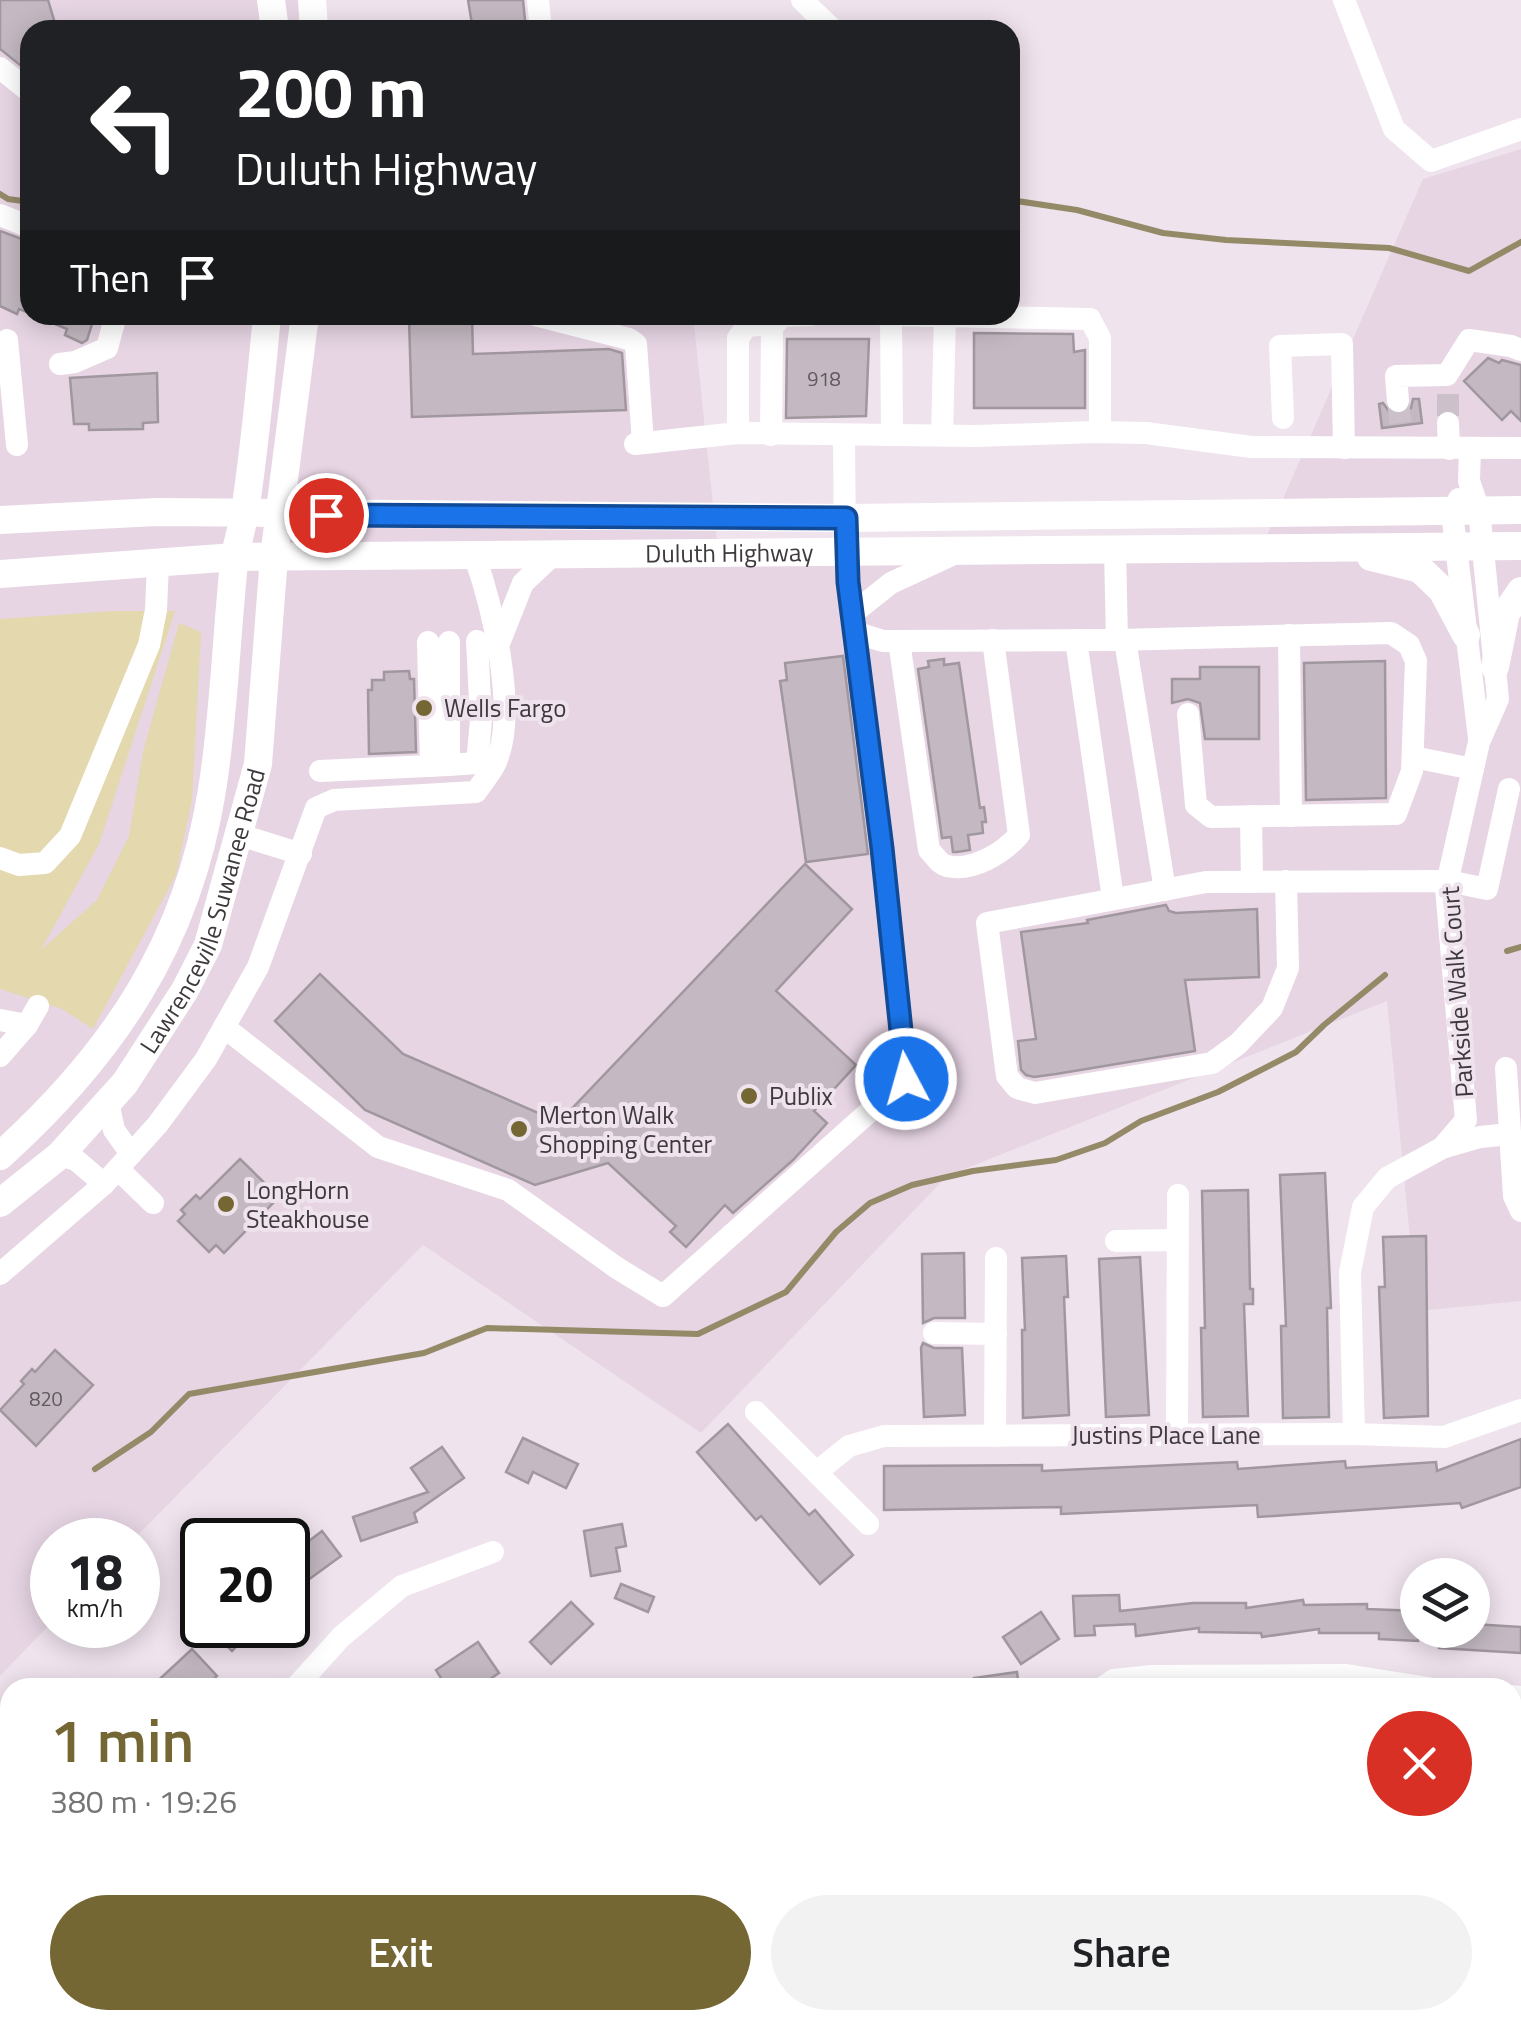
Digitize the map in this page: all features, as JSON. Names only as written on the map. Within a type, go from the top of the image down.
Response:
[{"type":"main road","name":"Lawrenceville Suwanee Road","points":[[0,1156],[70,1090],[133,1008],[167,945],[196,868],[212,790],[234,556],[245,512],[264,325]]},
{"type":"main road","name":"Lawrenceville Suwanee Road","points":[[0,1203],[60,1154],[108,1103],[158,1034],[208,945],[258,764],[274,557],[304,325]]},
{"type":"main road","name":"Duluth Highway","points":[[0,520],[156,512],[846,518],[1521,510]]},
{"type":"main road","name":"Duluth Highway","points":[[0,574],[234,556],[1521,546]]},
{"type":"main road","points":[[1330,548],[1420,569],[1442,590],[1466,635]]},
{"type":"main road","points":[[1495,667],[1506,613],[1521,591]]},
{"type":"street","points":[[1344,0],[1394,129],[1431,161],[1521,129]]},
{"type":"street","points":[[0,68],[20,84]]},
{"type":"street","points":[[1020,318],[1090,319],[1100,338],[1100,432]]},
{"type":"street","points":[[60,364],[107,348],[113,325]]},
{"type":"street","points":[[574,325],[636,344],[639,443],[738,433],[1100,432],[1251,448],[1344,448],[1401,437],[1459,449],[1521,448]]},
{"type":"street","points":[[738,433],[738,338],[748,326],[761,325]]},
{"type":"street","points":[[771,434],[774,325]]},
{"type":"street","points":[[887,325],[892,435]]},
{"type":"street","points":[[942,435],[945,325]]},
{"type":"street","points":[[7,340],[6,401],[17,445]]},
{"type":"street","points":[[1398,402],[1396,376],[1448,384],[1468,340],[1521,350]]},
{"type":"street","points":[[1283,418],[1280,346],[1342,344],[1344,448]]},
{"type":"street","points":[[1448,422],[1468,481],[1465,511],[1469,546],[1495,667],[1498,700],[1479,742]]},
{"type":"street","points":[[224,1027],[378,1147],[508,1190],[663,1296],[906,1079],[845,552],[844,435]]},
{"type":"street","points":[[1469,546],[1466,635],[1479,742]]},
{"type":"street","points":[[1115,550],[1121,640],[1165,890]]},
{"type":"street","points":[[853,623],[892,583],[962,551]]},
{"type":"street","points":[[460,642],[555,553]]},
{"type":"street","points":[[450,765],[460,642],[474,554]]},
{"type":"street","points":[[0,858],[20,865],[45,862],[70,836],[149,645],[156,610],[158,562]]},
{"type":"street","points":[[853,623],[883,641],[1391,633],[1410,644],[1416,661],[1412,770],[1396,814],[1211,817],[1196,805],[1188,714]]},
{"type":"street","points":[[1289,635],[1291,816]]},
{"type":"street","points":[[899,641],[929,850],[942,864],[951,867],[994,858],[1019,835],[993,640]]},
{"type":"street","points":[[1076,640],[1113,899]]},
{"type":"street","points":[[320,771],[477,763],[481,720],[460,642]]},
{"type":"street","points":[[0,1274],[118,1169],[206,1058],[258,967],[316,808],[334,800],[476,792],[496,764],[503,722],[460,642]]},
{"type":"street","name":"Parkside Walk Court","points":[[1442,1148],[1466,1120],[1448,881],[1479,742]]},
{"type":"street","points":[[1286,882],[1288,968],[1272,1008],[1238,1044],[1212,1062],[1035,1093],[1017,1088],[1008,1076],[987,923],[1206,882],[1448,881],[1487,888],[1515,789],[1413,757]]},
{"type":"street","points":[[1251,816],[1252,882]]},
{"type":"street","points":[[240,835],[301,854]]},
{"type":"street","points":[[0,1020],[33,1015],[0,1056]]},
{"type":"street","points":[[1506,1068],[1514,1196],[1521,1211]]},
{"type":"street","points":[[108,1103],[118,1169]]},
{"type":"street","points":[[1354,1434],[1350,1272],[1362,1207],[1387,1178],[1442,1148],[1480,1137],[1510,1134]]},
{"type":"street","points":[[60,1154],[118,1169],[153,1204]]},
{"type":"street","points":[[1177,1435],[1178,1195]]},
{"type":"street","points":[[1116,1241],[1177,1240]]},
{"type":"street","points":[[995,1436],[996,1258]]},
{"type":"street","points":[[934,1333],[996,1334]]},
{"type":"street","name":"Justins Place Lane","points":[[818,1471],[849,1446],[884,1436],[1444,1437],[1521,1410]]},
{"type":"street","points":[[756,1412],[868,1524]]},
{"type":"street","points":[[305,1678],[341,1637],[402,1586],[493,1552]]},
{"type":"street","points":[[1133,1678],[1187,1678]]},
{"type":"street","points":[[1308,1678],[1365,1678]]},
{"type":"shaded area","points":[[0,0],[311,0],[313,20],[20,20],[20,325],[694,325],[718,552],[1265,540],[1423,179],[1521,149],[1521,1301],[1417,1311],[1387,1001],[947,1176],[701,1433],[423,1245],[155,1518],[30,1518],[30,1645],[0,1676],[0,989],[23,995],[0,980]]},
{"type":"shaded area","points":[[175,611],[99,844],[41,950],[97,900],[129,836],[143,752],[179,623],[201,632],[192,800],[176,875],[93,1029],[62,1009],[0,989],[0,619]]},
{"type":"building","points":[[0,0],[48,0],[54,20],[20,20],[20,65],[0,49]]},
{"type":"building","points":[[468,0],[523,0],[525,20],[471,20]]},
{"type":"building","points":[[0,231],[20,238],[20,309],[17,314],[0,306]]},
{"type":"building","points":[[58,325],[92,325],[82,343],[65,335],[67,329]]},
{"type":"building","points":[[409,325],[472,325],[473,354],[609,349],[622,353],[626,410],[412,417]]},
{"type":"building","points":[[974,333],[1073,334],[1074,352],[1085,350],[1085,408],[974,408]]},
{"type":"building","points":[[787,339],[869,339],[866,416],[786,418]]},
{"type":"building","points":[[1488,358],[1521,365],[1521,421],[1511,411],[1502,420],[1464,381]]},
{"type":"building","points":[[157,373],[158,422],[143,423],[143,429],[89,430],[89,424],[74,424],[70,378]]},
{"type":"building","points":[[1413,399],[1419,399],[1422,423],[1382,428],[1379,404],[1400,416],[1411,408]]},
{"type":"building","points":[[843,656],[868,854],[806,862],[780,681],[787,680],[785,663]]},
{"type":"building","points":[[944,659],[944,665],[959,663],[980,808],[984,807],[986,822],[982,822],[983,833],[968,835],[970,850],[957,852],[953,852],[951,837],[942,838],[918,669],[929,667],[928,661]]},
{"type":"building","points":[[1385,661],[1386,798],[1306,800],[1304,663]]},
{"type":"building","points":[[1200,667],[1259,667],[1259,739],[1205,739],[1200,703],[1188,699],[1172,703],[1172,679],[1200,679]]},
{"type":"building","name":"Wells Fargo","points":[[409,671],[410,679],[414,679],[416,752],[369,754],[368,690],[372,690],[372,680],[384,680],[384,672]]},
{"type":"building","points":[[805,864],[852,909],[776,991],[856,1065],[814,1111],[827,1123],[793,1160],[733,1213],[725,1205],[686,1247],[670,1232],[676,1226],[608,1163],[535,1185],[365,1110],[275,1021],[320,974],[403,1054],[559,1122]]},
{"type":"building","points":[[1166,905],[1176,913],[1257,909],[1259,977],[1185,980],[1195,1051],[1056,1074],[1026,1075],[1021,1070],[1018,1041],[1036,1039],[1021,932],[1088,923],[1087,920]]},
{"type":"building","name":"LongHorn Steakhouse","points":[[240,1159],[279,1197],[224,1253],[216,1245],[209,1252],[178,1221],[185,1214],[181,1210],[196,1195],[200,1199]]},
{"type":"building","points":[[1325,1173],[1331,1308],[1327,1308],[1329,1417],[1283,1418],[1281,1326],[1286,1326],[1280,1175]]},
{"type":"building","points":[[1248,1190],[1253,1304],[1244,1304],[1248,1416],[1203,1417],[1202,1191]]},
{"type":"building","points":[[1426,1236],[1428,1416],[1384,1418],[1379,1287],[1385,1287],[1383,1237]]},
{"type":"building","points":[[964,1253],[965,1318],[934,1318],[923,1323],[922,1254]]},
{"type":"building","points":[[1066,1256],[1069,1415],[1023,1418],[1022,1258]]},
{"type":"building","points":[[1140,1257],[1149,1415],[1106,1417],[1099,1259]]},
{"type":"building","points":[[923,1343],[934,1348],[962,1348],[965,1415],[924,1417]]},
{"type":"building","points":[[55,1350],[93,1385],[36,1446],[0,1410],[32,1369],[35,1372]]},
{"type":"building","points":[[728,1424],[809,1515],[815,1510],[853,1555],[820,1584],[761,1516],[756,1520],[697,1452]]},
{"type":"building","points":[[523,1438],[578,1464],[566,1488],[533,1472],[528,1483],[506,1472]]},
{"type":"building","points":[[1521,1439],[1521,1487],[1462,1508],[1460,1503],[1258,1517],[1257,1505],[1061,1514],[1061,1507],[884,1510],[884,1466],[1042,1465],[1042,1471],[1237,1462],[1238,1469],[1345,1461],[1346,1468],[1436,1462],[1437,1471]]},
{"type":"building","points":[[442,1447],[464,1478],[414,1513],[417,1522],[361,1541],[353,1517],[428,1492],[411,1468]]},
{"type":"building","points":[[622,1524],[626,1546],[616,1548],[620,1571],[591,1576],[584,1531]]},
{"type":"building","points":[[322,1531],[341,1556],[310,1579],[310,1540]]},
{"type":"building","points":[[621,1584],[654,1597],[648,1612],[615,1598]]},
{"type":"building","points":[[1119,1595],[1120,1611],[1193,1603],[1246,1603],[1246,1608],[1303,1600],[1304,1605],[1367,1604],[1367,1609],[1400,1610],[1400,1640],[1379,1639],[1379,1633],[1319,1633],[1319,1629],[1262,1637],[1261,1633],[1199,1632],[1199,1628],[1136,1636],[1135,1624],[1094,1626],[1095,1635],[1075,1636],[1073,1596]]},
{"type":"building","points":[[571,1602],[593,1624],[551,1664],[530,1642]]},
{"type":"building","points":[[1041,1612],[1059,1639],[1021,1664],[1003,1637]]},
{"type":"building","points":[[1490,1625],[1521,1627],[1521,1653],[1439,1648],[1490,1648]]},
{"type":"building","points":[[478,1642],[499,1673],[492,1678],[441,1678],[436,1670]]},
{"type":"building","points":[[192,1649],[217,1676],[215,1678],[161,1678]]},
{"type":"building","points":[[1017,1672],[1018,1678],[974,1678]]},
{"type":"waterway","points":[[0,194],[20,201]]},
{"type":"waterway","points":[[1020,201],[1077,210],[1163,233],[1389,248],[1469,271],[1521,242]]},
{"type":"waterway","points":[[1507,951],[1521,947]]},
{"type":"waterway","points":[[95,1469],[151,1432],[189,1394],[424,1353],[487,1328],[698,1334],[786,1292],[836,1232],[870,1203],[912,1185],[973,1171],[1056,1160],[1105,1143],[1141,1121],[1218,1092],[1296,1052],[1385,975]]},
{"type":"tunnel","points":[[1448,394],[1448,423]]},
{"type":"tunnel","points":[[1398,401],[1401,426]]},
{"type":"place","name":"Wells Fargo","points":[[424,708]]},
{"type":"place","name":"Publix","points":[[749,1096]]},
{"type":"place","name":"Merton Walk Shopping Center","points":[[519,1129]]},
{"type":"place","name":"LongHorn Steakhouse","points":[[226,1204]]},
{"type":"route","points":[[326,515],[846,518],[848,582],[906,1079]]}]
